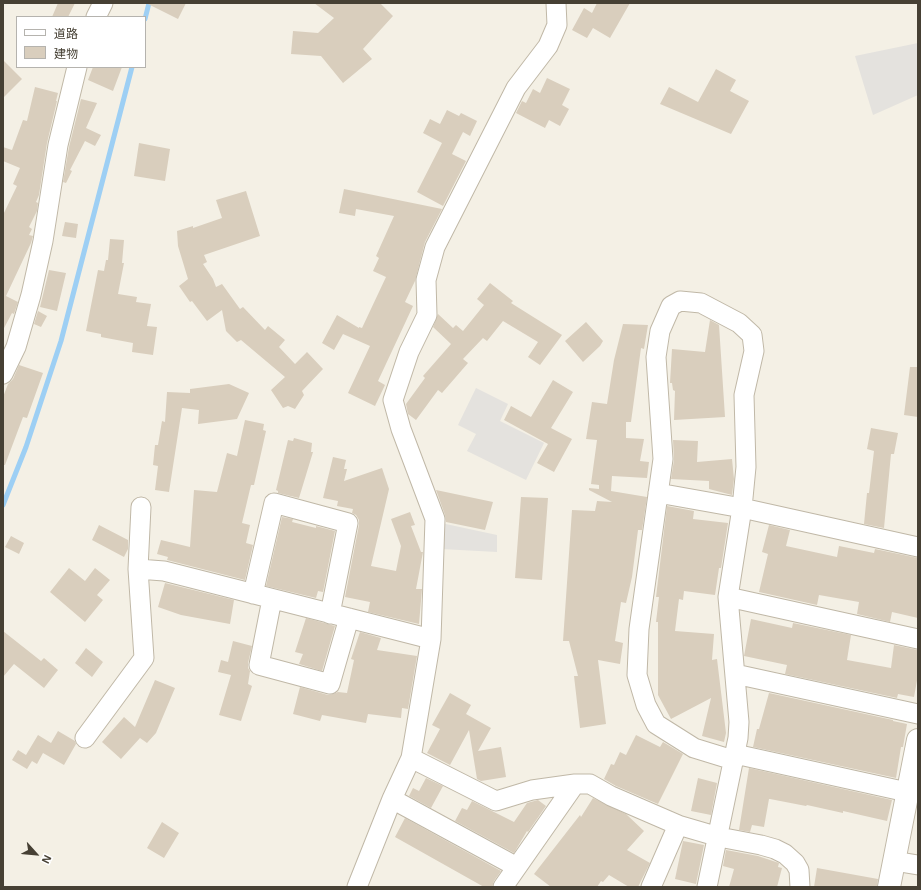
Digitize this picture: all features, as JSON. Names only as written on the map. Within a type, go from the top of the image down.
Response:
[{"type":"street","points":[[96,16],[103,3]]},
{"type":"street","points":[[357,887],[392,799],[411,758],[432,639],[434,519],[401,428],[393,400],[409,352],[427,315],[426,280],[435,247],[516,88],[548,46],[557,25],[556,3]]},
{"type":"street","points":[[3,374],[16,347],[31,295],[43,241],[58,145],[77,68]]},
{"type":"street","points":[[707,887],[734,757],[739,722],[728,598],[742,508],[746,467],[744,395],[754,351],[752,335],[740,323],[701,303],[680,301],[671,306],[660,331],[656,358],[663,459],[639,629],[637,675],[646,705],[656,724],[694,748],[734,757],[907,792]]},
{"type":"street","points":[[658,493],[742,508],[918,547]]},
{"type":"street","points":[[253,594],[274,503],[348,523],[330,614]]},
{"type":"street","points":[[85,738],[144,658],[138,569],[141,507]]},
{"type":"street","points":[[138,569],[164,571],[432,639]]},
{"type":"street","points":[[728,598],[918,639]]},
{"type":"street","points":[[272,599],[259,665],[330,684],[349,618]]},
{"type":"street","points":[[735,674],[918,714]]},
{"type":"street","points":[[889,887],[918,740]]},
{"type":"street","points":[[411,758],[496,801],[532,790],[575,784],[590,784],[611,796],[678,825],[718,837],[775,849],[785,854],[795,863],[799,870],[800,887]]},
{"type":"street","points":[[503,887],[575,784]]},
{"type":"street","points":[[392,799],[517,867]]},
{"type":"street","points":[[651,887],[678,825]]},
{"type":"street","points":[[894,861],[918,865]]},
{"type":"shaded area","points":[[918,43],[918,95],[873,115],[855,56]]},
{"type":"shaded area","points":[[476,388],[508,404],[500,421],[544,443],[526,480],[467,451],[476,434],[458,425]]},
{"type":"shaded area","points":[[441,523],[497,535],[497,552],[441,549]]},
{"type":"building","points":[[58,3],[75,3],[68,16],[52,16]]},
{"type":"building","points":[[146,3],[186,3],[178,19]]},
{"type":"building","points":[[314,3],[380,3],[393,16],[363,49],[372,59],[343,83],[321,56],[291,54],[293,31],[318,33],[334,18]]},
{"type":"building","points":[[597,3],[630,3],[610,38],[593,28],[587,38],[572,30],[584,8],[592,13]]},
{"type":"building","points":[[3,60],[22,79],[3,98]]},
{"type":"building","points":[[93,68],[122,68],[113,91],[88,80]]},
{"type":"building","points":[[716,69],[736,80],[730,91],[749,101],[731,134],[660,104],[669,87],[698,102]]},
{"type":"building","points":[[547,78],[570,89],[562,105],[569,109],[560,126],[549,120],[545,128],[516,113],[522,101],[526,103],[533,89],[540,93]]},
{"type":"building","points":[[35,87],[58,93],[57,101],[47,143],[39,195],[36,202],[38,203],[37,211],[29,227],[32,229],[29,235],[33,236],[6,296],[18,302],[14,314],[12,313],[3,330],[3,215],[17,186],[13,184],[20,168],[3,161],[3,147],[12,150],[23,120],[27,121]]},
{"type":"building","points":[[81,99],[97,103],[86,128],[101,135],[95,146],[85,141],[70,170],[72,171],[66,183],[63,182],[69,147]]},
{"type":"building","points":[[447,110],[459,116],[461,113],[477,121],[470,136],[463,132],[452,154],[466,161],[443,206],[417,192],[442,143],[423,133],[430,119],[440,124]]},
{"type":"building","points":[[139,143],[170,149],[165,181],[134,176]]},
{"type":"building","points":[[344,189],[442,209],[425,242],[415,281],[405,302],[413,306],[378,381],[385,385],[375,406],[348,393],[370,346],[343,334],[334,350],[322,343],[337,315],[359,328],[362,328],[386,277],[373,271],[379,258],[376,256],[394,216],[356,209],[355,216],[339,213]]},
{"type":"building","points":[[246,191],[260,236],[204,255],[207,262],[203,264],[213,279],[216,287],[222,284],[240,309],[243,307],[265,330],[268,326],[285,340],[279,347],[295,364],[307,352],[323,369],[302,391],[304,395],[295,409],[288,406],[283,408],[271,390],[285,377],[241,340],[237,342],[226,331],[222,310],[207,321],[192,301],[190,302],[179,286],[188,279],[178,246],[177,231],[193,226],[193,228],[222,218],[216,200]]},
{"type":"building","points":[[65,222],[78,224],[76,238],[62,236]]},
{"type":"building","points":[[110,239],[124,240],[122,263],[124,263],[118,294],[137,297],[136,302],[151,304],[147,326],[157,327],[153,355],[132,352],[133,343],[101,337],[101,334],[86,331],[98,270],[104,271],[106,260],[108,260]]},
{"type":"building","points":[[49,270],[66,273],[57,311],[40,307]]},
{"type":"building","points":[[490,283],[513,301],[511,303],[562,335],[540,365],[528,357],[538,342],[503,321],[487,341],[483,338],[463,359],[468,363],[442,393],[438,390],[416,420],[408,414],[406,404],[425,378],[423,376],[451,344],[433,327],[438,314],[453,328],[456,325],[463,331],[484,305],[477,299]]},
{"type":"building","points":[[38,311],[47,316],[41,327],[34,324]]},
{"type":"building","points":[[710,320],[719,325],[725,417],[674,420],[675,391],[673,390],[672,383],[670,383],[672,349],[705,352]]},
{"type":"building","points":[[586,322],[603,341],[600,346],[583,362],[565,341]]},
{"type":"building","points":[[623,324],[648,325],[644,349],[641,348],[631,422],[626,422],[626,438],[644,439],[640,461],[649,462],[647,478],[612,476],[611,491],[647,497],[642,530],[638,530],[632,577],[626,603],[621,602],[615,641],[623,643],[620,664],[598,660],[606,724],[580,728],[574,676],[578,676],[569,641],[563,641],[572,510],[595,511],[597,501],[612,502],[589,490],[589,488],[599,489],[599,485],[591,484],[597,440],[586,439],[592,402],[607,404],[614,360]]},
{"type":"building","points":[[19,365],[43,373],[27,418],[23,417],[5,465],[3,465],[3,397],[8,384],[13,379]]},
{"type":"building","points":[[910,367],[918,367],[918,417],[904,415]]},
{"type":"building","points":[[553,380],[573,392],[551,428],[572,439],[554,472],[537,463],[548,444],[504,420],[511,406],[531,417]]},
{"type":"building","points":[[229,384],[249,393],[237,419],[198,424],[199,410],[182,408],[169,492],[155,490],[158,466],[153,465],[155,445],[158,445],[162,421],[165,422],[167,392],[190,393],[190,389]]},
{"type":"building","points":[[245,420],[264,424],[263,430],[266,431],[254,485],[251,485],[242,523],[250,525],[246,543],[253,545],[245,580],[167,560],[168,557],[157,554],[161,540],[190,547],[194,490],[217,492],[227,453],[237,456]]},
{"type":"building","points":[[871,428],[898,433],[894,454],[891,454],[884,528],[864,524],[867,493],[869,493],[874,451],[867,449]]},
{"type":"building","points":[[294,438],[312,443],[311,452],[313,452],[299,498],[278,493],[276,490],[288,440],[293,441]]},
{"type":"building","points":[[673,440],[698,441],[697,462],[732,459],[734,479],[732,495],[709,489],[709,481],[671,479],[674,460]]},
{"type":"building","points":[[333,457],[346,460],[344,469],[347,469],[344,481],[382,468],[389,489],[371,566],[396,571],[401,546],[391,519],[410,512],[415,525],[411,526],[421,552],[423,552],[416,589],[422,589],[419,624],[368,612],[370,602],[345,597],[359,520],[356,515],[352,513],[353,509],[337,506],[338,501],[323,498]]},
{"type":"building","points":[[436,490],[493,502],[485,530],[446,522]]},
{"type":"building","points":[[521,497],[548,498],[542,580],[515,578]]},
{"type":"building","points":[[667,506],[694,511],[693,519],[728,523],[715,595],[684,591],[683,600],[679,599],[675,631],[714,634],[712,660],[717,659],[726,733],[724,742],[702,736],[711,698],[671,719],[658,695],[658,622],[656,622],[659,597],[656,597]]},
{"type":"building","points":[[282,517],[293,519],[292,522],[335,531],[323,592],[318,591],[316,598],[266,586]]},
{"type":"building","points":[[99,525],[128,540],[128,549],[124,557],[92,540]]},
{"type":"building","points":[[769,525],[790,530],[786,546],[837,557],[839,546],[874,553],[875,549],[918,558],[918,618],[892,612],[890,622],[857,614],[859,602],[819,595],[817,605],[759,592],[768,554],[762,552]]},
{"type":"building","points":[[11,536],[24,543],[19,554],[5,547]]},
{"type":"building","points":[[69,568],[85,581],[95,568],[110,580],[97,595],[103,600],[85,622],[50,592]]},
{"type":"building","points":[[165,583],[234,600],[230,624],[181,615],[158,607]]},
{"type":"building","points":[[306,618],[335,626],[322,671],[299,664],[303,654],[295,652]]},
{"type":"building","points":[[751,619],[792,628],[793,623],[851,635],[847,660],[891,668],[894,645],[918,650],[918,675],[914,697],[898,694],[897,698],[785,674],[787,665],[744,656]]},
{"type":"building","points":[[3,631],[41,661],[44,658],[58,670],[44,688],[14,664],[3,677]]},
{"type":"building","points":[[360,632],[381,638],[377,650],[417,656],[408,709],[402,708],[401,718],[368,714],[366,723],[322,715],[320,721],[293,714],[300,687],[328,695],[338,692],[347,693],[354,660],[351,659]]},
{"type":"building","points":[[233,641],[252,646],[248,663],[248,668],[250,671],[248,684],[252,686],[241,721],[219,715],[231,675],[218,672],[221,660],[228,662]]},
{"type":"building","points":[[86,648],[103,662],[92,677],[75,663]]},
{"type":"building","points":[[155,680],[175,688],[156,733],[147,743],[140,738],[121,759],[102,742],[124,717],[135,727]]},
{"type":"building","points":[[450,693],[471,705],[466,714],[491,728],[478,751],[501,747],[506,777],[481,781],[477,779],[469,730],[450,765],[427,753],[440,729],[432,725]]},
{"type":"building","points":[[769,693],[907,724],[903,747],[901,747],[896,778],[753,747],[757,729],[759,729]]},
{"type":"building","points":[[58,731],[75,741],[76,744],[64,765],[43,753],[37,764],[32,761],[27,769],[12,760],[18,750],[26,755],[38,735],[51,743]]},
{"type":"building","points":[[636,735],[660,747],[663,742],[683,754],[658,804],[616,786],[604,779],[611,764],[614,765],[620,752],[626,755]]},
{"type":"building","points":[[749,768],[892,800],[887,821],[843,811],[843,813],[769,799],[764,827],[752,825],[750,832],[739,830]]},
{"type":"building","points":[[426,778],[443,786],[431,808],[409,796],[413,788],[419,791]]},
{"type":"building","points":[[698,778],[717,783],[711,815],[691,811]]},
{"type":"building","points":[[593,798],[626,814],[644,831],[627,850],[650,863],[638,887],[629,887],[609,875],[603,882],[601,881],[597,887],[551,887],[534,874],[580,815],[581,817]]},
{"type":"building","points":[[538,800],[546,806],[528,832],[527,831],[514,853],[455,821],[462,808],[467,810],[472,801],[514,822],[527,803]]},
{"type":"building","points":[[405,818],[501,871],[492,887],[484,887],[395,837]]},
{"type":"building","points":[[162,822],[179,833],[164,858],[147,848]]},
{"type":"building","points":[[683,841],[704,845],[696,884],[675,879]]},
{"type":"building","points":[[726,850],[758,856],[779,863],[778,867],[782,868],[777,887],[729,887],[734,869],[723,866]]},
{"type":"building","points":[[817,868],[878,879],[877,887],[814,887]]},
{"type":"waterway","points":[[146,16],[149,3]]},
{"type":"waterway","points":[[3,505],[26,447],[61,341],[132,68]]}]
